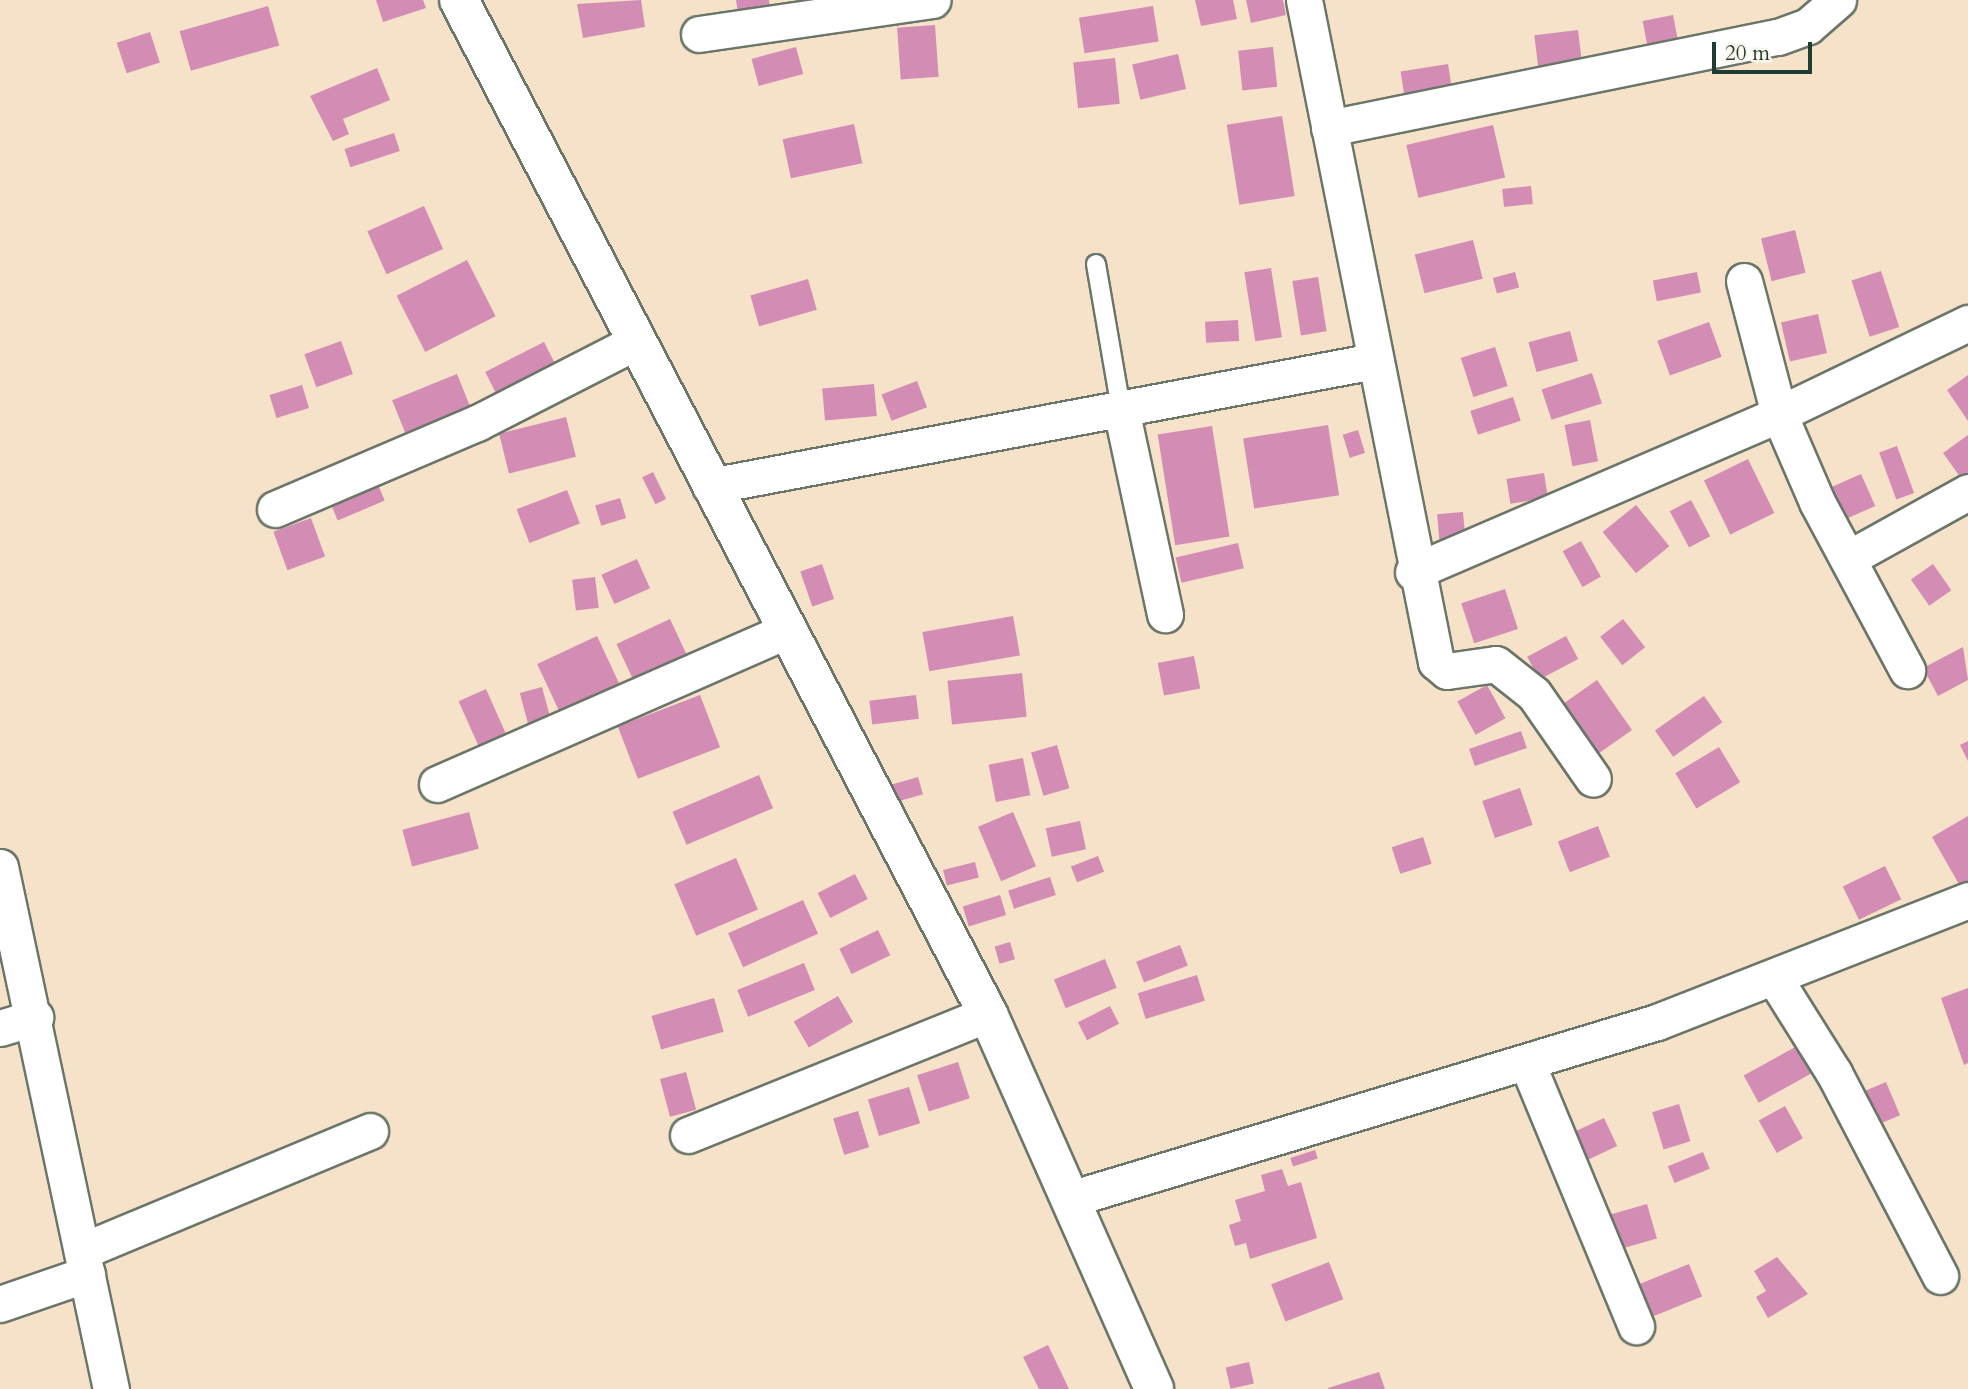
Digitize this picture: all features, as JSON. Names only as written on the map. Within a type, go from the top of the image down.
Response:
[{"type":"street","points":[[459,0],[710,486],[988,1014],[1154,1389]]},
{"type":"street","points":[[699,34],[933,0]]},
{"type":"street","points":[[1304,0],[1413,572],[1440,667],[1496,664],[1534,694],[1592,779]]},
{"type":"street","points":[[1329,128],[1777,37],[1808,26],[1838,0]]},
{"type":"street","points":[[1744,281],[1779,414],[1907,670]]},
{"type":"street","points":[[1413,572],[1779,414],[1968,323]]},
{"type":"street","points":[[275,509],[490,417],[635,342]]},
{"type":"street","points":[[710,486],[1374,361]]},
{"type":"street","points":[[1121,410],[1165,614]]},
{"type":"street","points":[[1849,558],[1968,492]]},
{"type":"street","points":[[437,784],[787,630]]},
{"type":"street","points":[[0,867],[111,1389]]},
{"type":"street","points":[[1070,1199],[1527,1063],[1775,979],[1968,900]]},
{"type":"street","points":[[1775,979],[1834,1073],[1940,1276]]},
{"type":"street","points":[[688,1135],[988,1014]]},
{"type":"street","points":[[0,1028],[34,1017]]},
{"type":"street","points":[[1527,1063],[1636,1326]]},
{"type":"street","points":[[0,1304],[370,1132]]},
{"type":"lane","points":[[1096,264],[1121,410]]},
{"type":"building","points":[[376,0],[423,0],[426,8],[383,22]]},
{"type":"building","points":[[641,0],[645,27],[583,38],[577,4]]},
{"type":"building","points":[[736,0],[769,0],[770,10],[738,14]]},
{"type":"building","points":[[1195,0],[1233,0],[1237,19],[1201,26]]},
{"type":"building","points":[[1246,0],[1283,0],[1286,15],[1251,23]]},
{"type":"building","points":[[268,6],[279,45],[191,71],[180,31]]},
{"type":"building","points":[[1153,6],[1159,42],[1085,53],[1079,18]]},
{"type":"building","points":[[1673,15],[1679,46],[1649,52],[1643,21]]},
{"type":"building","points":[[935,25],[939,77],[901,80],[897,28]]},
{"type":"building","points":[[1578,30],[1583,70],[1539,75],[1534,35]]},
{"type":"building","points":[[150,32],[160,62],[127,73],[117,43]]},
{"type":"building","points":[[796,47],[803,74],[759,86],[752,59]]},
{"type":"building","points":[[1273,47],[1277,87],[1242,90],[1238,51]]},
{"type":"building","points":[[1178,54],[1186,89],[1140,100],[1132,65]]},
{"type":"building","points":[[1115,58],[1120,104],[1078,108],[1073,62]]},
{"type":"building","points":[[1448,64],[1453,95],[1405,102],[1401,72]]},
{"type":"building","points":[[377,68],[390,100],[343,119],[349,134],[333,141],[310,96]]},
{"type":"building","points":[[1282,116],[1295,196],[1239,205],[1227,125]]},
{"type":"building","points":[[854,124],[862,163],[791,178],[783,139]]},
{"type":"building","points":[[1493,125],[1505,178],[1418,198],[1406,145]]},
{"type":"building","points":[[394,133],[400,151],[350,167],[345,149]]},
{"type":"building","points":[[1531,186],[1533,204],[1504,207],[1502,189]]},
{"type":"building","points":[[424,206],[443,249],[386,274],[367,231]]},
{"type":"building","points":[[1795,230],[1806,273],[1772,281],[1761,238]]},
{"type":"building","points":[[1473,240],[1483,279],[1424,293],[1415,255]]},
{"type":"building","points":[[467,260],[496,316],[425,352],[397,296]]},
{"type":"building","points":[[1271,268],[1282,337],[1255,341],[1244,272]]},
{"type":"building","points":[[1881,271],[1899,327],[1870,337],[1852,281]]},
{"type":"building","points":[[1515,272],[1519,287],[1497,293],[1493,278]]},
{"type":"building","points":[[1697,272],[1701,293],[1657,301],[1653,281]]},
{"type":"building","points":[[1318,277],[1327,331],[1301,335],[1292,281]]},
{"type":"building","points":[[808,279],[817,310],[759,326],[750,296]]},
{"type":"building","points":[[1818,314],[1827,353],[1790,362],[1781,323]]},
{"type":"building","points":[[1238,320],[1239,341],[1206,343],[1205,322]]},
{"type":"building","points":[[1709,322],[1722,357],[1670,376],[1657,341]]},
{"type":"building","points":[[1570,331],[1578,361],[1536,372],[1528,342]]},
{"type":"building","points":[[341,341],[353,374],[316,387],[304,354]]},
{"type":"building","points":[[544,342],[557,367],[498,397],[485,372]]},
{"type":"building","points":[[1495,347],[1508,386],[1473,397],[1461,358]]},
{"type":"building","points":[[1592,373],[1602,403],[1551,420],[1542,389]]},
{"type":"building","points":[[457,374],[470,406],[405,433],[392,400]]},
{"type":"building","points":[[1968,375],[1968,421],[1947,390]]},
{"type":"building","points":[[917,381],[927,407],[892,421],[882,395]]},
{"type":"building","points":[[874,384],[877,416],[825,420],[822,389]]},
{"type":"building","points":[[302,385],[309,408],[277,418],[269,395]]},
{"type":"building","points":[[1513,397],[1521,421],[1478,435],[1470,411]]},
{"type":"building","points":[[566,417],[576,457],[509,473],[499,434]]},
{"type":"building","points":[[1590,420],[1598,461],[1572,466],[1564,425]]},
{"type":"building","points":[[1328,425],[1339,495],[1254,509],[1243,438]]},
{"type":"building","points":[[1212,426],[1230,537],[1175,545],[1158,435]]},
{"type":"building","points":[[1358,430],[1365,453],[1350,458],[1343,435]]},
{"type":"building","points":[[1968,435],[1968,477],[1963,481],[1943,453]]},
{"type":"building","points":[[1897,446],[1914,493],[1896,499],[1879,452]]},
{"type":"building","points":[[1748,459],[1774,513],[1730,534],[1704,480]]},
{"type":"building","points":[[653,472],[666,499],[655,504],[642,477]]},
{"type":"building","points":[[373,473],[385,501],[338,521],[326,493]]},
{"type":"building","points":[[1544,473],[1548,498],[1510,504],[1506,479]]},
{"type":"building","points":[[1861,474],[1875,506],[1840,522],[1825,490]]},
{"type":"building","points":[[567,490],[580,524],[529,543],[517,509]]},
{"type":"building","points":[[620,498],[626,518],[601,526],[595,506]]},
{"type":"building","points":[[1691,500],[1710,536],[1689,547],[1670,511]]},
{"type":"building","points":[[1636,505],[1669,546],[1636,573],[1603,532]]},
{"type":"building","points":[[1463,512],[1465,537],[1439,539],[1437,514]]},
{"type":"building","points":[[311,518],[325,557],[287,570],[273,532]]},
{"type":"building","points":[[1581,541],[1601,577],[1583,587],[1563,551]]},
{"type":"building","points":[[1238,543],[1244,568],[1181,583],[1176,557]]},
{"type":"building","points":[[637,559],[650,588],[614,604],[601,575]]},
{"type":"building","points":[[822,564],[834,599],[812,606],[800,571]]},
{"type":"building","points":[[1933,564],[1951,590],[1929,606],[1911,579]]},
{"type":"building","points":[[595,577],[599,608],[576,611],[572,580]]},
{"type":"building","points":[[1505,589],[1518,629],[1474,643],[1461,603]]},
{"type":"building","points":[[1013,616],[1020,655],[929,671],[922,632]]},
{"type":"building","points":[[670,619],[688,657],[634,682],[617,644]]},
{"type":"building","points":[[1623,619],[1645,647],[1622,665],[1600,637]]},
{"type":"building","points":[[597,636],[620,686],[560,714],[537,664]]},
{"type":"building","points":[[1566,636],[1578,659],[1539,680],[1527,657]]},
{"type":"building","points":[[1963,647],[1968,680],[1938,696],[1923,668]]},
{"type":"building","points":[[1194,656],[1200,688],[1164,695],[1158,663]]},
{"type":"building","points":[[1022,673],[1027,717],[952,725],[947,681]]},
{"type":"building","points":[[1597,680],[1632,730],[1597,755],[1562,705]]},
{"type":"building","points":[[1487,685],[1505,718],[1476,735],[1457,701]]},
{"type":"building","points":[[542,687],[553,727],[530,733],[520,693]]},
{"type":"building","points":[[486,689],[510,743],[483,755],[459,701]]},
{"type":"building","points":[[700,695],[720,747],[638,779],[618,727]]},
{"type":"building","points":[[916,695],[919,719],[872,725],[869,701]]},
{"type":"building","points":[[1704,696],[1722,722],[1673,757],[1655,730]]},
{"type":"building","points":[[1521,731],[1527,748],[1475,766],[1469,749]]},
{"type":"building","points":[[1968,741],[1968,761],[1960,745]]},
{"type":"building","points":[[1057,745],[1069,788],[1043,796],[1031,752]]},
{"type":"building","points":[[1719,747],[1740,782],[1696,808],[1675,773]]},
{"type":"building","points":[[1023,758],[1030,795],[996,802],[989,765]]},
{"type":"building","points":[[759,775],[773,808],[687,845],[672,812]]},
{"type":"building","points":[[918,777],[923,794],[896,802],[891,785]]},
{"type":"building","points":[[1520,788],[1533,825],[1495,838],[1482,801]]},
{"type":"building","points":[[469,812],[479,849],[412,867],[402,830]]},
{"type":"building","points":[[1013,812],[1036,866],[1001,881],[978,827]]},
{"type":"building","points":[[1968,816],[1968,881],[1960,886],[1932,837]]},
{"type":"building","points":[[1080,821],[1086,849],[1052,857],[1046,828]]},
{"type":"building","points":[[1598,826],[1610,857],[1570,872],[1558,841]]},
{"type":"building","points":[[1423,837],[1432,864],[1400,874],[1392,847]]},
{"type":"building","points":[[1098,856],[1104,872],[1077,882],[1071,866]]},
{"type":"building","points":[[736,858],[758,910],[696,936],[674,884]]},
{"type":"building","points":[[975,862],[979,878],[947,886],[943,870]]},
{"type":"building","points":[[1885,866],[1901,899],[1859,920],[1843,887]]},
{"type":"building","points":[[855,874],[868,899],[830,918],[818,893]]},
{"type":"building","points":[[1050,877],[1056,895],[1014,909],[1008,891]]},
{"type":"building","points":[[1000,895],[1006,915],[969,926],[963,906]]},
{"type":"building","points":[[803,900],[818,934],[743,967],[728,933]]},
{"type":"building","points":[[878,930],[890,955],[852,974],[839,949]]},
{"type":"building","points":[[1010,942],[1015,959],[1000,964],[995,946]]},
{"type":"building","points":[[1180,945],[1188,966],[1144,982],[1136,962]]},
{"type":"building","points":[[1105,959],[1117,988],[1066,1008],[1054,980]]},
{"type":"building","points":[[804,963],[815,990],[748,1017],[737,990]]},
{"type":"building","points":[[1197,975],[1205,1001],[1146,1019],[1138,993]]},
{"type":"building","points":[[1968,988],[1968,1063],[1964,1065],[1941,998]]},
{"type":"building","points":[[838,996],[853,1022],[809,1047],[794,1022]]},
{"type":"building","points":[[714,998],[724,1032],[661,1050],[652,1016]]},
{"type":"building","points":[[1110,1006],[1119,1024],[1087,1040],[1078,1022]]},
{"type":"building","points":[[1797,1046],[1812,1073],[1759,1103],[1744,1076]]},
{"type":"building","points":[[958,1062],[970,1098],[929,1111],[917,1075]]},
{"type":"building","points":[[686,1072],[696,1110],[670,1117],[660,1079]]},
{"type":"building","points":[[1886,1082],[1900,1115],[1875,1126],[1861,1093]]},
{"type":"building","points":[[909,1087],[920,1123],[879,1136],[868,1100]]},
{"type":"building","points":[[1679,1104],[1690,1141],[1664,1149],[1652,1112]]},
{"type":"building","points":[[1785,1106],[1803,1138],[1777,1153],[1759,1121]]},
{"type":"building","points":[[858,1111],[869,1147],[844,1155],[833,1119]]},
{"type":"building","points":[[1604,1118],[1617,1146],[1580,1163],[1567,1135]]},
{"type":"building","points":[[1315,1150],[1318,1159],[1293,1167],[1290,1158]]},
{"type":"building","points":[[1703,1152],[1710,1169],[1675,1183],[1668,1166]]},
{"type":"building","points":[[1282,1169],[1288,1186],[1301,1182],[1317,1238],[1250,1259],[1246,1243],[1235,1246],[1229,1225],[1241,1221],[1235,1200],[1265,1191],[1261,1175]]},
{"type":"building","points":[[1647,1204],[1657,1239],[1610,1252],[1600,1218]]},
{"type":"building","points":[[1777,1257],[1808,1294],[1768,1318],[1756,1297],[1766,1291],[1754,1271]]},
{"type":"building","points":[[1329,1262],[1343,1299],[1285,1322],[1271,1284]]},
{"type":"building","points":[[1689,1264],[1702,1296],[1637,1323],[1624,1290]]},
{"type":"building","points":[[1048,1345],[1069,1389],[1039,1389],[1023,1357]]},
{"type":"building","points":[[1249,1362],[1254,1383],[1231,1389],[1226,1367]]},
{"type":"building","points":[[1379,1372],[1385,1389],[1328,1389],[1328,1388]]}]
